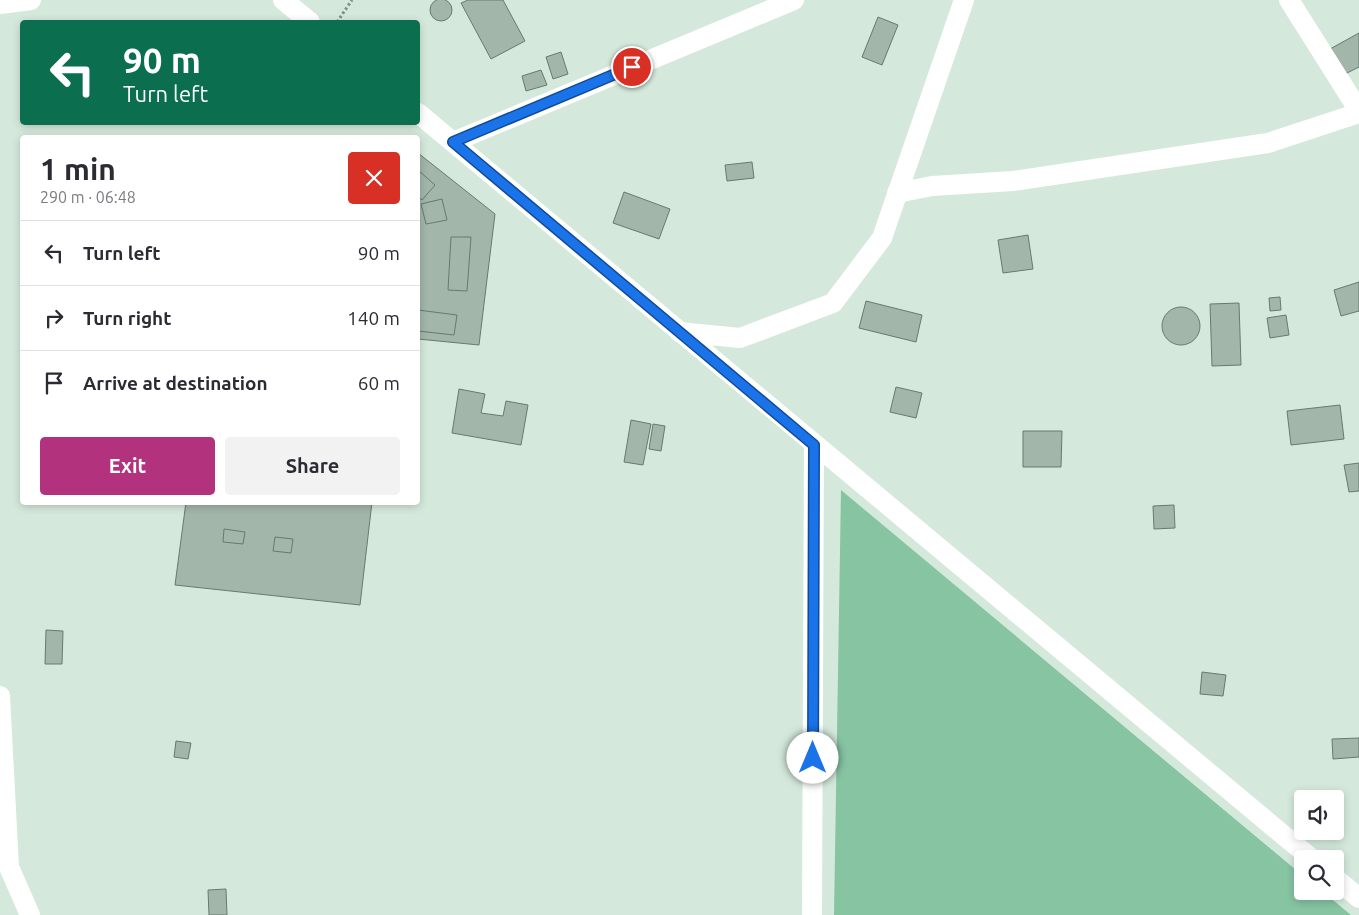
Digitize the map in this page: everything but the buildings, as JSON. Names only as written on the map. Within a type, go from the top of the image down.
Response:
[{"type":"street","points":[[0,4],[31,0]]},
{"type":"street","points":[[283,0],[308,20]]},
{"type":"street","points":[[453,142],[794,0]]},
{"type":"street","points":[[679,332],[740,338],[832,303],[882,238],[964,0]]},
{"type":"street","points":[[897,193],[932,186],[1013,181],[1268,143],[1359,112],[1289,0]]},
{"type":"street","points":[[420,115],[1301,850]]},
{"type":"street","points":[[812,915],[814,445]]},
{"type":"street","points":[[0,696],[4,874],[30,915]]},
{"type":"street","points":[[1344,886],[1359,898]]},
{"type":"path","points":[[338,20],[352,0]]},
{"type":"green space","points":[[841,490],[1294,868],[1294,900],[1333,900],[1351,915],[834,915]]},
{"type":"route","points":[[632,67],[453,142],[814,445],[813,758]]}]
